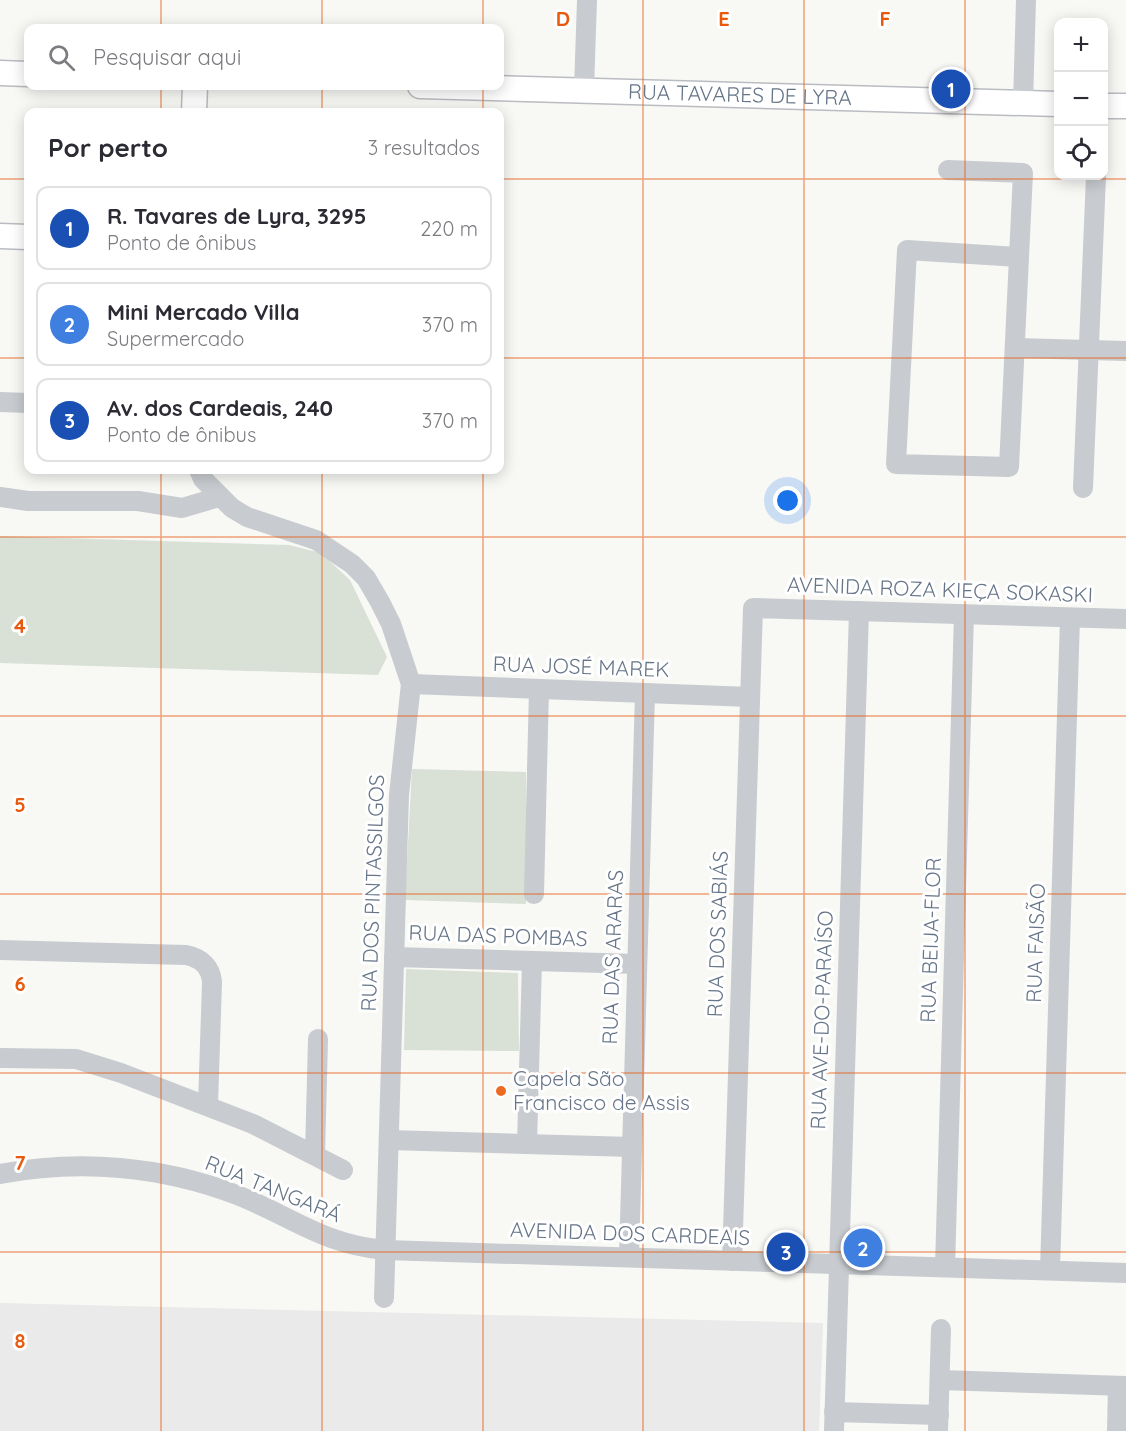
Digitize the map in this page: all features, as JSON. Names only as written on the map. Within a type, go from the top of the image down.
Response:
[{"type":"main road","points":[[0,73],[24,74]]},
{"type":"main road","name":"RUA TAVARES DE LYRA","points":[[504,88],[1054,104]]},
{"type":"main road","points":[[194,108],[195,90]]},
{"type":"main road","points":[[1108,106],[1126,106]]},
{"type":"main road","points":[[0,236],[24,237]]},
{"type":"street","points":[[584,90],[587,0]]},
{"type":"street","points":[[1023,103],[1026,0]]},
{"type":"street","points":[[948,170],[1023,173],[1015,348],[1009,467],[896,464],[907,250],[1019,257]]},
{"type":"street","points":[[1083,488],[1096,180]]},
{"type":"street","points":[[1015,348],[1126,351]]},
{"type":"street","points":[[0,402],[24,403]]},
{"type":"street","name":"RUA DOS PINTASSILGOS","points":[[201,474],[219,497],[248,517],[329,547],[366,578],[391,624],[411,684],[399,795],[384,1298]]},
{"type":"street","points":[[0,497],[27,501],[138,501],[182,508],[219,497]]},
{"type":"street","name":"AVENIDA ROZA KIEÇA SOKASKI","points":[[753,608],[1126,619]]},
{"type":"street","name":"RUA DOS SABIÁS","points":[[732,1261],[753,608]]},
{"type":"street","name":"RUA AVE-DO-PARAÍSO","points":[[834,1422],[858,611]]},
{"type":"street","name":"RUA BEIJA-FLOR","points":[[945,1267],[964,614]]},
{"type":"street","name":"RUA FAISÃO","points":[[1050,1270],[1070,618]]},
{"type":"street","name":"RUA JOSÉ MAREK","points":[[411,684],[750,697]]},
{"type":"street","points":[[534,894],[539,689]]},
{"type":"street","name":"RUA DAS ARARAS","points":[[629,1257],[645,693]]},
{"type":"street","points":[[0,950],[186,955],[203,963],[210,972],[212,982],[208,1105]]},
{"type":"street","name":"RUA DAS POMBAS","points":[[394,957],[637,964]]},
{"type":"street","points":[[527,1144],[532,961]]},
{"type":"street","points":[[315,1154],[318,1039]]},
{"type":"street","points":[[0,1058],[76,1059],[143,1080],[208,1105],[315,1154],[343,1170]]},
{"type":"street","points":[[389,1140],[632,1147]]},
{"type":"street","name":"RUA TANGARÁ","points":[[0,1174],[40,1168],[78,1166],[155,1172],[238,1196],[333,1240],[385,1250]]},
{"type":"street","name":"AVENIDA DOS CARDEAIS","points":[[385,1250],[1126,1273]]},
{"type":"street","points":[[834,1422],[938,1423],[941,1329]]},
{"type":"street","points":[[940,1380],[1122,1386],[1117,1431]]},
{"type":"shaded area","points":[[0,536],[289,545],[321,553],[350,580],[387,657],[378,675],[0,663]]},
{"type":"shaded area","points":[[412,769],[526,772],[526,904],[405,900]]},
{"type":"shaded area","points":[[406,969],[518,973],[519,1051],[404,1050]]},
{"type":"shaded area","points":[[0,1303],[823,1323],[819,1431],[0,1431]]},
{"type":"place","name":"R. Tavares de Lyra, 3295","points":[[951,89]]},
{"type":"place","name":"Capela São Francisco de Assis","points":[[501,1091]]},
{"type":"place","name":"Mini Mercado Villa","points":[[863,1248]]},
{"type":"place","name":"Av. dos Cardeais, 240","points":[[786,1252]]}]
